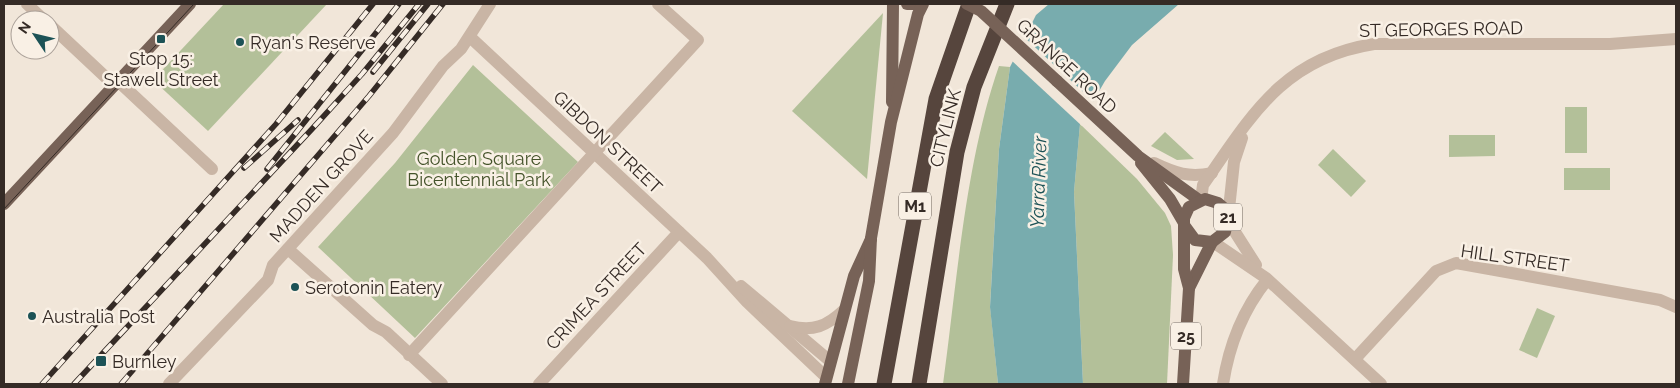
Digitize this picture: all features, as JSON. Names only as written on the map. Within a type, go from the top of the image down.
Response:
[{"type":"highway","name":"CITYLINK","points":[[919,384],[957,152],[977,79],[1007,4]]},
{"type":"highway","name":"CITYLINK","points":[[884,384],[936,99],[973,6]]},
{"type":"main road","points":[[4,204],[190,4]]},
{"type":"main road","points":[[891,122],[893,4]]},
{"type":"main road","points":[[907,4],[918,4]]},
{"type":"main road","points":[[850,383],[869,281],[871,238],[891,122],[917,20],[924,4]]},
{"type":"main road","name":"GRANGE ROAD","points":[[973,6],[1134,152],[1200,200]]},
{"type":"main road","name":"GRANGE ROAD","points":[[1134,152],[1170,199],[1184,224]]},
{"type":"main road","name":"21","points":[[1210,199],[1225,209],[1228,219],[1226,232],[1213,242],[1194,240],[1184,224],[1189,207],[1200,200],[1210,199]]},
{"type":"main road","name":"25","points":[[1183,384],[1189,288],[1184,268],[1184,224]]},
{"type":"main road","points":[[829,382],[830,361],[844,310],[857,267],[871,238]]},
{"type":"main road","name":"25","points":[[1189,288],[1213,242]]},
{"type":"main road","name":"GIBDON STREET","points":[[830,361],[850,383]]},
{"type":"street","name":"MADDEN GROVE","points":[[169,384],[268,280],[273,265],[394,133],[443,66],[470,37],[490,4]]},
{"type":"street","points":[[409,355],[698,40],[658,4]]},
{"type":"street","name":"ST GEORGES ROAD","points":[[1200,200],[1204,186],[1212,173],[1266,99],[1301,70],[1318,59],[1355,47],[1395,44],[1610,44],[1670,40],[1676,32]]},
{"type":"street","points":[[60,34],[212,169]]},
{"type":"street","name":"GIBDON STREET","points":[[470,37],[722,273],[747,302],[829,382]]},
{"type":"street","name":"ST GEORGES ROAD","points":[[1228,219],[1234,162],[1248,124]]},
{"type":"street","points":[[1134,152],[1182,175],[1199,176],[1212,173]]},
{"type":"street","name":"21","points":[[1228,219],[1245,250],[1266,279]]},
{"type":"street","name":"CRIMEA STREET","points":[[538,384],[679,232]]},
{"type":"street","name":"21","points":[[1213,242],[1266,279],[1381,384]]},
{"type":"street","points":[[288,249],[373,325],[386,332],[442,384]]},
{"type":"street","name":"HILL STREET","points":[[1354,359],[1436,271],[1456,263],[1660,300],[1676,307]]},
{"type":"street","name":"GIBDON STREET","points":[[722,273],[790,326],[830,361]]},
{"type":"street","points":[[1223,384],[1226,362],[1239,325],[1252,298],[1266,279]]},
{"type":"street","points":[[790,326],[818,328],[844,310]]},
{"type":"green space","name":"Ryan's Reserve","points":[[224,4],[327,4],[208,131],[153,80]]},
{"type":"green space","points":[[883,13],[867,179],[792,111]]},
{"type":"green space","name":"Golden Square Bicentennial Park","points":[[473,65],[578,162],[415,338],[318,247],[395,163]]},
{"type":"green space","points":[[999,66],[1010,67],[999,149],[990,306],[998,384],[943,384],[970,182],[987,103]]},
{"type":"green space","points":[[1565,107],[1587,107],[1587,153],[1565,153]]},
{"type":"green space","points":[[1080,124],[1137,179],[1165,213],[1171,226],[1173,255],[1167,384],[1083,384],[1074,192]]},
{"type":"green space","points":[[1165,132],[1194,159],[1177,160],[1151,146]]},
{"type":"green space","points":[[1449,135],[1495,135],[1495,156],[1449,157]]},
{"type":"green space","points":[[1333,149],[1366,181],[1351,197],[1318,165]]},
{"type":"green space","points":[[1564,168],[1610,168],[1610,190],[1564,190]]},
{"type":"green space","points":[[1537,308],[1555,316],[1537,358],[1519,350]]},
{"type":"water","name":"Yarra River","points":[[1049,4],[1179,4],[1132,45],[1105,81],[1080,124],[1074,192],[1083,384],[998,384],[990,307],[999,149],[1010,67],[1036,15]]},
{"type":"pier","points":[[1023,36],[1095,103],[1082,126],[1011,60]]},
{"type":"tram line","points":[[4,209],[194,4]]},
{"type":"railway","points":[[42,384],[276,124],[373,4]]},
{"type":"railway","points":[[267,169],[399,4]]},
{"type":"railway","points":[[74,384],[362,74],[419,4]]},
{"type":"railway","points":[[373,72],[428,4]]},
{"type":"railway","points":[[121,384],[369,96],[443,4]]},
{"type":"railway","points":[[244,168],[298,120]]},
{"type":"place","name":"Stop 15: Stawell Street","points":[[161,39]]},
{"type":"place","name":"Ryan's Reserve","points":[[240,42]]},
{"type":"place","name":"Serotonin Eatery","points":[[295,287]]},
{"type":"place","name":"Australia Post","points":[[32,316]]},
{"type":"place","name":"Burnley","points":[[101,361]]}]
